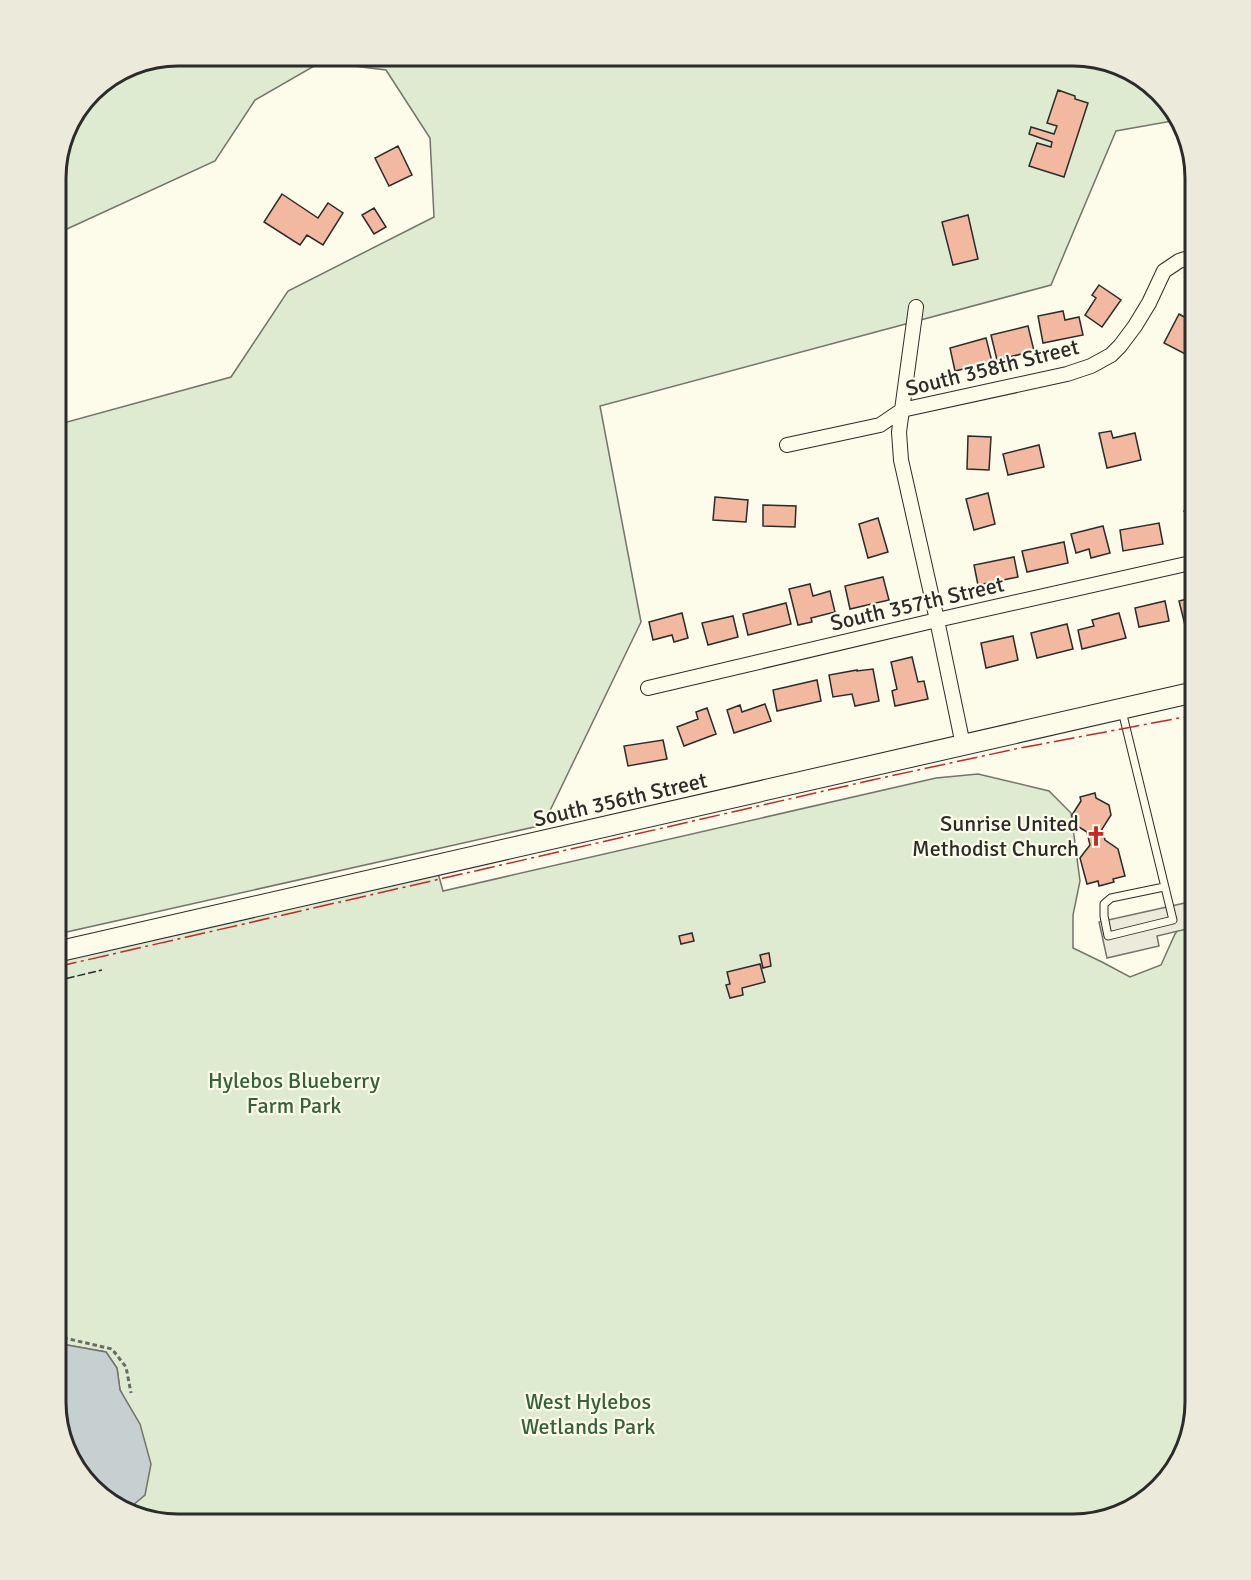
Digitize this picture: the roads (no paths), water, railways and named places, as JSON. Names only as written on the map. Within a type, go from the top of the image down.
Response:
[{"type":"main road","name":"South 356th Street","points":[[66,950],[1185,694]]},
{"type":"street","name":"South 358th Street","points":[[788,445],[880,425],[902,410],[1067,374],[1101,361],[1111,355],[1127,337],[1149,303],[1164,271],[1185,259]]},
{"type":"street","points":[[916,307],[898,443],[963,745]]},
{"type":"street","name":"South 357th Street","points":[[648,688],[1185,564]]},
{"type":"lane","points":[[1121,709],[1173,920],[1108,936],[1104,903],[1111,898],[1164,887]]},
{"type":"place","name":"Sunrise United Methodist Church","points":[[1096,836]]},
{"type":"park label","name":"Hylebos Blueberry Farm Park","points":[[294,1092]]},
{"type":"park label","name":"West Hylebos Wetlands Park","points":[[588,1414]]}]
